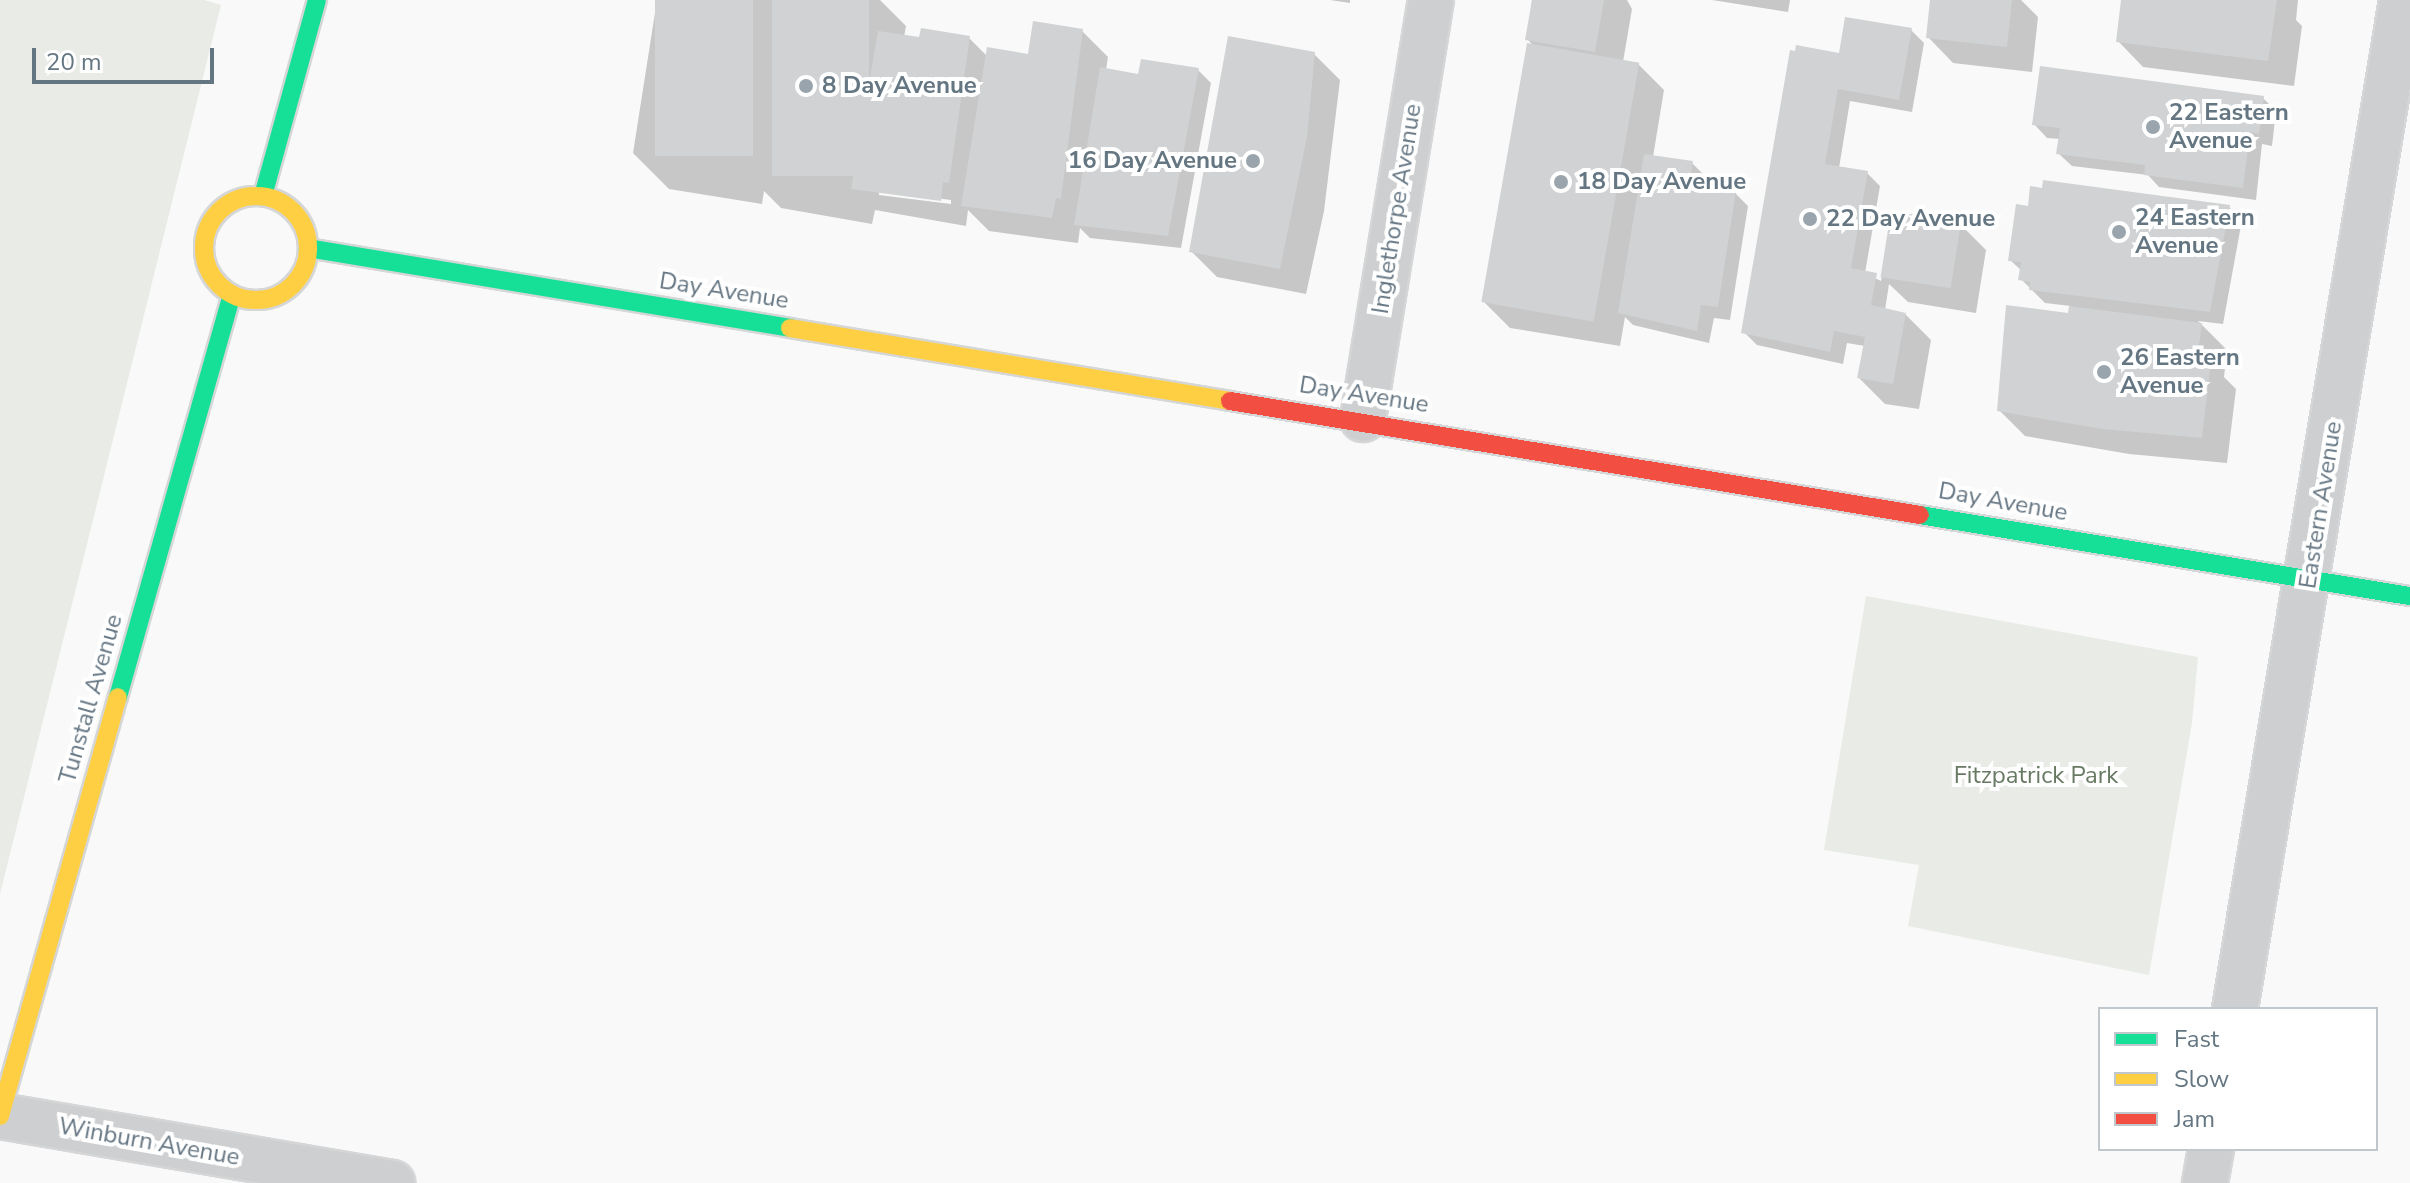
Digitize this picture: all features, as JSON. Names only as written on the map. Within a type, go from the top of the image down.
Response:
[{"type":"street","points":[[263,196],[317,0]]},
{"type":"street","name":"Inglethorpe Avenue","points":[[1363,419],[1431,0]]},
{"type":"street","name":"Eastern Avenue","points":[[2235,1007],[2309,578],[2402,0]]},
{"type":"street","points":[[263,196],[295,213],[308,248],[302,273],[284,293],[258,301],[232,295],[205,264],[203,243],[223,207],[263,196]]},
{"type":"street","name":"Day Avenue","points":[[308,248],[1363,419],[2410,596]]},
{"type":"street","name":"Tunstall Avenue","points":[[0,1116],[232,295]]},
{"type":"street","name":"Winburn Avenue","points":[[0,1116],[392,1183]]},
{"type":"street","points":[[2205,1183],[2211,1151]]},
{"type":"green space","points":[[0,0],[204,0],[221,5],[0,894]]},
{"type":"green space","name":"Fitzpatrick Park","points":[[1866,596],[2198,657],[2192,723],[2149,975],[1908,926],[1919,865],[1824,850]]},
{"type":"building","points":[[655,0],[753,0],[753,156],[655,156]]},
{"type":"building","name":"8 Day Avenue","points":[[772,0],[869,0],[869,176],[772,176]]},
{"type":"building","points":[[1532,0],[1604,0],[1595,52],[1525,40]]},
{"type":"building","points":[[1930,0],[2012,0],[2007,47],[1926,38]]},
{"type":"building","points":[[2121,0],[2277,0],[2268,61],[2116,42]]},
{"type":"building","name":"22 Day Avenue","points":[[1845,17],[1912,28],[1899,100],[1838,89],[1825,164],[1868,171],[1851,268],[1877,273],[1871,305],[1906,313],[1893,384],[1857,378],[1865,337],[1834,331],[1830,352],[1741,333],[1790,50],[1795,51],[1796,45],[1839,53]]},
{"type":"building","points":[[1033,21],[1083,29],[1061,199],[1056,198],[1052,218],[961,206],[987,47],[1028,54]]},
{"type":"building","points":[[921,28],[970,36],[949,183],[943,182],[941,201],[851,189],[878,31],[919,37]]},
{"type":"building","name":"16 Day Avenue","points":[[1228,36],[1315,52],[1307,137],[1280,269],[1189,252]]},
{"type":"building","name":"18 Day Avenue","points":[[1527,43],[1639,63],[1594,322],[1481,302]]},
{"type":"building","points":[[1141,59],[1199,68],[1168,236],[1074,225],[1100,67],[1138,74]]},
{"type":"building","name":"22 Eastern Avenue","points":[[2040,66],[2264,96],[2259,134],[2250,132],[2243,188],[2144,175],[2145,165],[2056,154],[2060,128],[2032,125]]},
{"type":"building","points":[[1644,154],[1693,161],[1689,184],[1736,191],[1718,307],[1701,305],[1697,331],[1618,313]]},
{"type":"building","name":"24 Eastern Avenue","points":[[2043,180],[2230,205],[2210,312],[2029,290],[2030,282],[2018,280],[2021,262],[2008,261],[2016,204],[2028,206],[2030,186],[2042,188]]},
{"type":"building","points":[[1891,211],[1961,222],[1951,288],[1881,277]]},
{"type":"building","name":"26 Eastern Avenue","points":[[2006,305],[2068,313],[2069,306],[2202,323],[2197,359],[2211,361],[2202,438],[2102,429],[1997,411]]},
{"type":"traffic: fast","points":[[263,196],[317,0]]},
{"type":"traffic: fast","points":[[308,248],[790,328]]},
{"type":"traffic: fast","points":[[118,697],[232,295]]},
{"type":"traffic: fast","points":[[1920,515],[2410,596]]},
{"type":"traffic: slow","points":[[256,196],[276,200],[293,211],[304,228],[308,248],[304,268],[293,285],[276,296],[256,300],[236,296],[219,285],[208,268],[204,248],[208,228],[219,211],[236,200],[256,196]]},
{"type":"traffic: slow","points":[[790,328],[1230,401]]},
{"type":"traffic: slow","points":[[0,1116],[118,697]]},
{"type":"traffic: jam","points":[[1230,401],[1920,515]]},
{"type":"place","name":"8 Day Avenue","points":[[806,86]]},
{"type":"place","name":"22 Eastern Avenue","points":[[2153,127]]},
{"type":"place","name":"16 Day Avenue","points":[[1253,161]]},
{"type":"place","name":"18 Day Avenue","points":[[1561,182]]},
{"type":"place","name":"22 Day Avenue","points":[[1810,219]]},
{"type":"place","name":"24 Eastern Avenue","points":[[2119,232]]},
{"type":"place","name":"26 Eastern Avenue","points":[[2104,372]]}]
